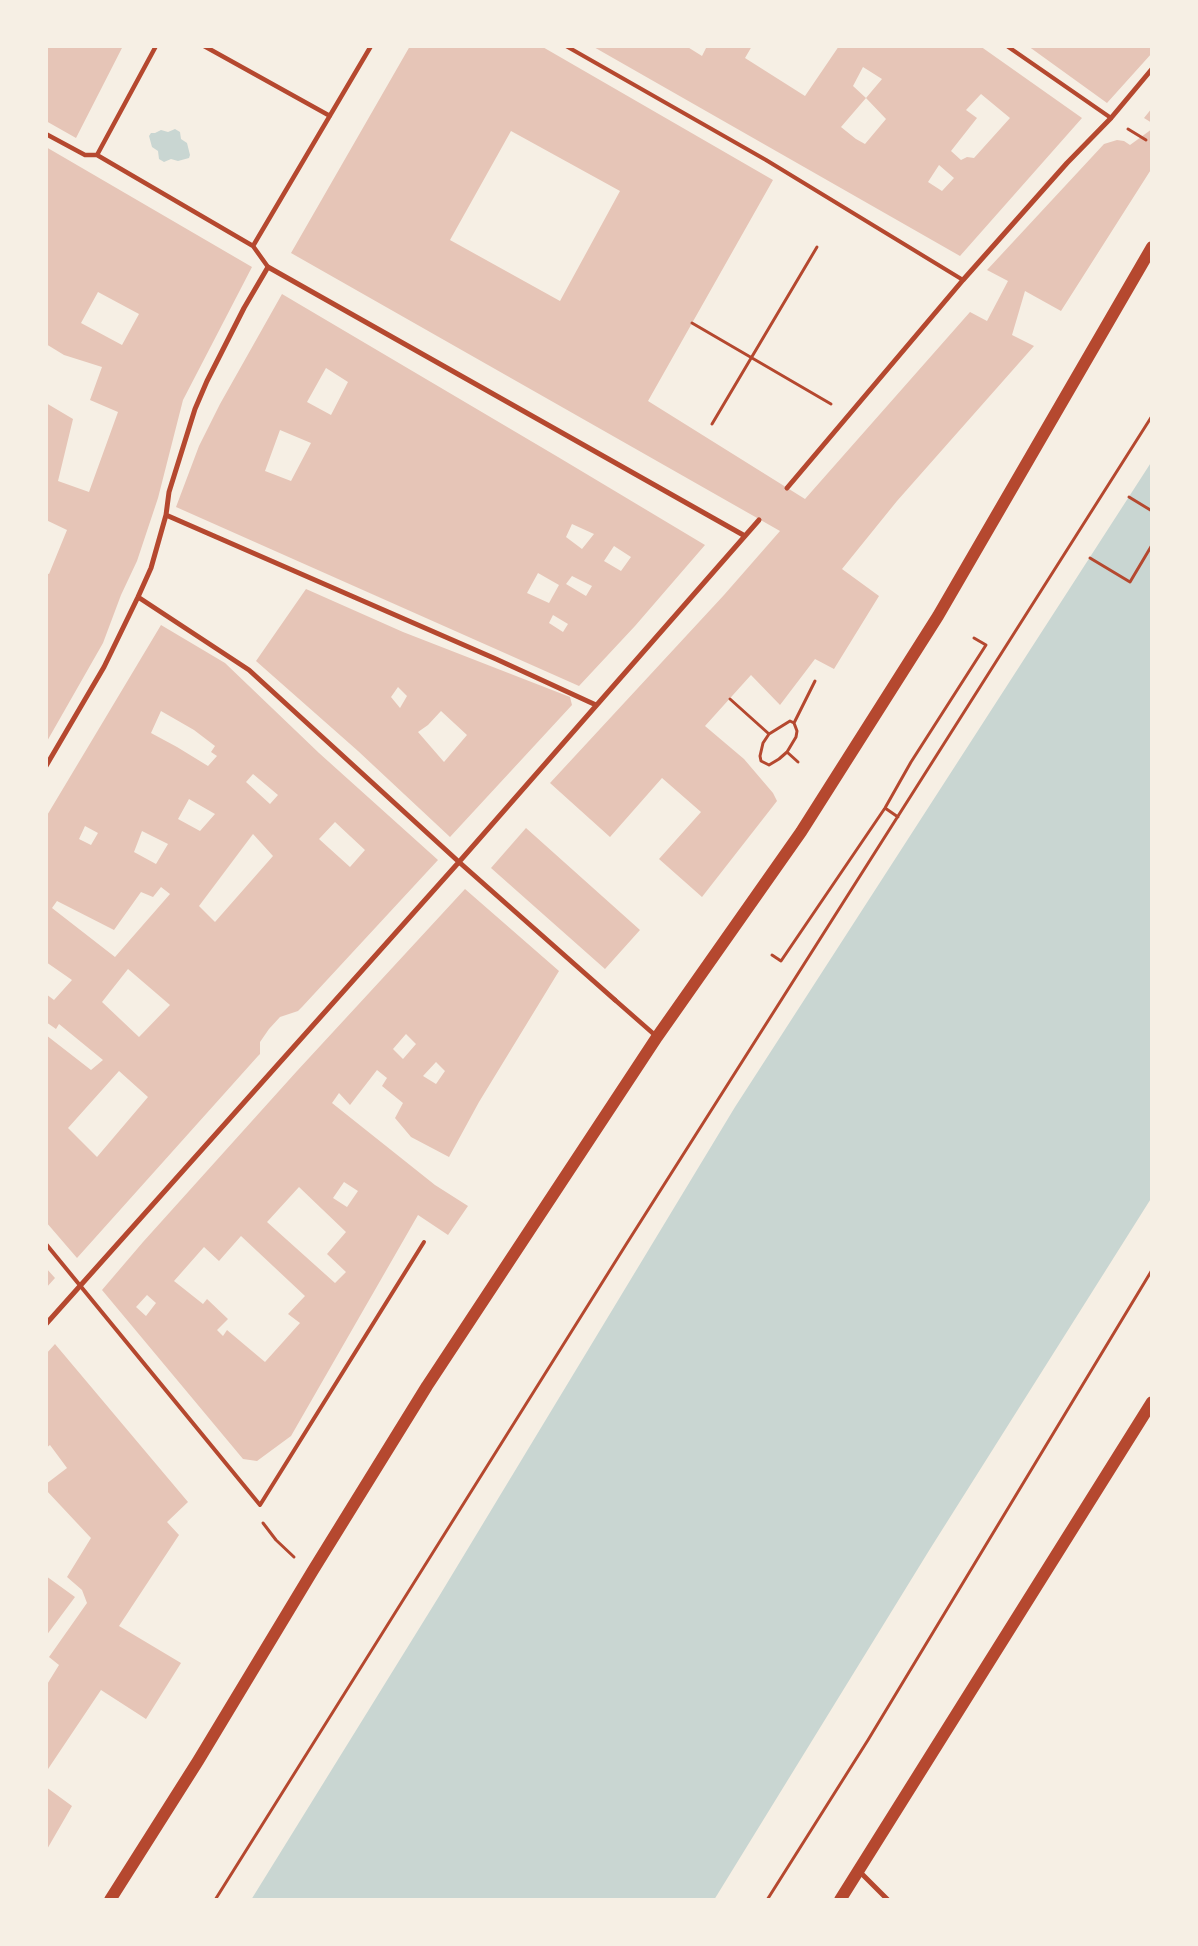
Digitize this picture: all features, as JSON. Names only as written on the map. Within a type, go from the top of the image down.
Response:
[{"type":"main road","points":[[110,1900],[198,1761],[427,1386],[657,1037],[801,832],[938,616],[1152,246]]},
{"type":"main road","points":[[840,1900],[1152,1402]]},
{"type":"street","points":[[97,155],[156,46]]},
{"type":"street","points":[[204,46],[330,116]]},
{"type":"street","points":[[253,246],[371,46]]},
{"type":"street","points":[[786,488],[963,280],[1067,163],[1111,118],[1152,69]]},
{"type":"street","points":[[46,134],[86,155],[97,155],[253,246],[268,266],[745,536]]},
{"type":"street","points":[[46,766],[104,667],[151,568],[166,515],[170,492],[195,409],[207,380],[268,266]]},
{"type":"street","points":[[166,515],[496,659],[596,706]]},
{"type":"street","points":[[46,1324],[459,862],[759,520]]},
{"type":"street","points":[[138,597],[249,670],[459,862],[657,1037]]},
{"type":"street","points":[[858,1869],[888,1900]]},
{"type":"lane","points":[[566,46],[766,160],[963,280]]},
{"type":"lane","points":[[1007,46],[1111,118]]},
{"type":"lane","points":[[46,1244],[260,1505],[424,1242]]},
{"type":"path","points":[[1132,131],[1146,140]]},
{"type":"path","points":[[712,424],[817,247]]},
{"type":"path","points":[[692,323],[848,416]]},
{"type":"path","points":[[216,1900],[632,1235],[1152,416]]},
{"type":"path","points":[[1129,497],[1152,511]]},
{"type":"path","points":[[1090,558],[1130,582],[1152,545]]},
{"type":"path","points":[[772,955],[782,961],[885,808],[911,762],[986,646],[974,638]]},
{"type":"path","points":[[794,724],[790,722],[784,724],[769,734],[762,746],[761,761],[769,765],[787,752],[796,737],[797,731],[794,724],[815,682]]},
{"type":"path","points":[[730,699],[769,734]]},
{"type":"path","points":[[787,752],[798,762]]},
{"type":"path","points":[[885,808],[898,818]]},
{"type":"path","points":[[767,1900],[868,1740],[1152,1270]]},
{"type":"path","points":[[259,1519],[276,1540]]},
{"type":"shaded area","points":[[175,129],[180,132],[181,139],[187,143],[189,158],[178,161],[171,159],[164,162],[159,159],[158,151],[152,147],[149,136],[151,133],[161,130],[168,132]]},
{"type":"shaded area","points":[[1152,461],[1152,1197],[930,1549],[714,1900],[251,1900],[438,1598],[735,1107]]},
{"type":"building","points":[[46,46],[123,46],[76,138],[46,121]]},
{"type":"building","points":[[410,46],[541,46],[773,180],[648,401],[805,499],[970,312],[987,321],[1008,281],[987,270],[1104,144],[1117,140],[1124,141],[1130,145],[1152,129],[1152,168],[1061,311],[1025,291],[1012,335],[1034,346],[897,501],[842,569],[879,596],[834,669],[815,659],[780,705],[751,675],[705,726],[744,759],[773,793],[777,801],[702,897],[659,859],[701,812],[662,778],[610,837],[550,783],[724,595],[780,531],[291,253]],"holes":[[[511,131],[620,191],[560,301],[450,240]]]},
{"type":"building","points":[[592,46],[686,46],[702,56],[707,46],[752,46],[745,58],[805,96],[839,46],[980,46],[1082,118],[960,256]],"holes":[[[863,67],[882,79],[866,98],[853,86]],[[981,94],[1010,118],[974,158],[967,157],[961,160],[951,151],[977,118],[966,110]],[[866,98],[886,119],[865,144],[841,127]],[[939,165],[954,178],[942,191],[928,182]]]},
{"type":"building","points":[[1028,46],[1152,46],[1152,53],[1107,103]]},
{"type":"building","points":[[1152,108],[1152,123],[1144,118]]},
{"type":"building","points":[[46,147],[252,267],[183,400],[158,498],[137,561],[121,595],[103,643],[46,743],[46,573],[49,574],[67,530],[46,520],[46,403],[73,419],[58,481],[89,492],[118,412],[90,400],[102,367],[64,355],[46,344]],"holes":[[[98,292],[139,314],[122,345],[81,323]]]},
{"type":"building","points":[[282,294],[705,545],[635,626],[579,686],[176,507],[199,446],[220,404]],"holes":[[[326,368],[348,382],[331,415],[307,402]],[[280,430],[311,443],[291,481],[265,471]],[[572,524],[594,534],[582,549],[566,537]],[[614,546],[631,557],[621,571],[604,561]],[[538,573],[559,585],[549,603],[527,593]],[[572,576],[592,586],[586,596],[566,584]],[[553,615],[568,624],[563,632],[549,623]]]},
{"type":"building","points":[[306,589],[403,632],[570,697],[572,705],[450,837],[358,751],[256,661]],"holes":[[[398,687],[407,696],[400,708],[391,697]],[[441,711],[467,735],[444,762],[418,732],[428,725]]]},
{"type":"building","points":[[161,625],[225,663],[319,753],[438,860],[298,1011],[280,1017],[269,1029],[260,1042],[260,1054],[77,1258],[46,1222],[46,1035],[91,1070],[103,1060],[59,1024],[56,1029],[46,1022],[46,994],[54,1000],[72,980],[46,962],[46,817]],"holes":[[[161,711],[194,730],[215,746],[211,752],[217,756],[208,766],[151,733]],[[253,774],[278,795],[270,804],[246,782]],[[189,799],[215,814],[200,831],[178,819]],[[335,822],[365,850],[350,867],[319,839]],[[85,826],[98,833],[91,845],[79,839]],[[142,831],[168,844],[156,864],[134,852]],[[253,834],[273,856],[215,922],[199,906]],[[161,887],[170,894],[115,957],[52,908],[57,901],[114,930],[141,892],[153,897]],[[128,969],[170,1005],[139,1037],[102,1002]],[[119,1071],[148,1097],[97,1157],[68,1128]]]},
{"type":"building","points":[[526,828],[640,930],[605,969],[491,868]]},
{"type":"building","points":[[465,889],[559,971],[479,1102],[449,1157],[411,1137],[395,1118],[403,1103],[382,1086],[387,1078],[377,1070],[350,1105],[339,1093],[332,1103],[435,1185],[468,1206],[448,1235],[418,1215],[291,1436],[257,1461],[243,1459],[102,1290],[297,1071]],"holes":[[[406,1034],[416,1044],[403,1059],[393,1049]],[[436,1062],[445,1071],[436,1084],[423,1076]],[[344,1182],[358,1191],[347,1207],[333,1198]],[[299,1187],[346,1232],[327,1254],[346,1272],[335,1283],[267,1222]],[[241,1236],[305,1296],[288,1314],[300,1323],[265,1362],[227,1330],[223,1336],[217,1330],[228,1319],[207,1299],[203,1304],[174,1281],[204,1247],[219,1261]],[[147,1295],[156,1303],[146,1316],[136,1307]]]},
{"type":"building","points":[[46,1268],[55,1278],[46,1288]]},
{"type":"building","points":[[55,1344],[188,1502],[167,1522],[179,1535],[119,1626],[181,1663],[146,1719],[101,1690],[46,1772],[46,1686],[59,1665],[49,1657],[87,1603],[82,1590],[67,1577],[91,1538],[46,1490],[46,1484],[67,1468],[50,1445],[46,1448],[46,1354]]},
{"type":"building","points":[[46,1576],[75,1597],[46,1636]]},
{"type":"building","points":[[46,1787],[72,1806],[46,1851]]}]
